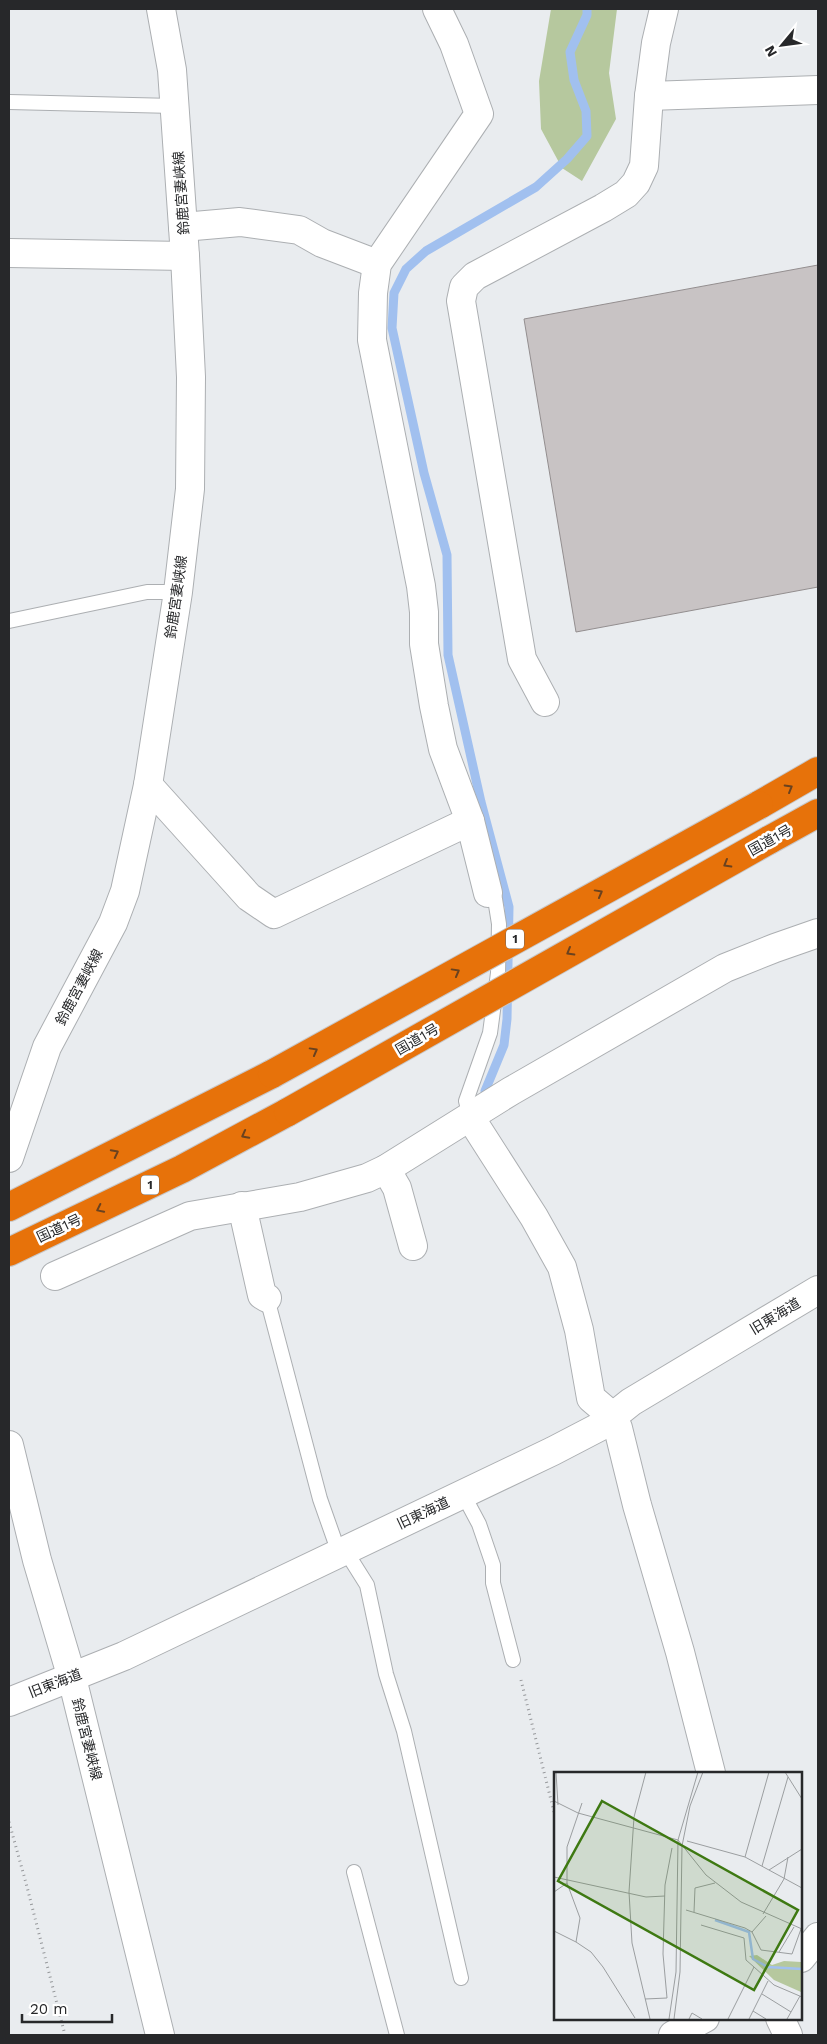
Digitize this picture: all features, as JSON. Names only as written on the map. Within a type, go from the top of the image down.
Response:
[{"type":"highway","name":"1","points":[[9,1207],[272,1074],[818,771]]},
{"type":"highway","name":"国道1号","points":[[9,1252],[182,1169],[288,1112],[818,813]]},
{"type":"street","name":"鈴鹿宮妻峡線","points":[[9,1158],[47,1046],[113,923],[125,891],[148,785],[178,592],[190,489],[192,438],[191,377],[172,70],[161,9]]},
{"type":"street","points":[[437,9],[454,44],[479,114],[378,264],[373,293],[372,340],[421,586],[424,612],[424,644],[443,749],[470,821],[488,892]]},
{"type":"street","points":[[545,702],[522,659],[461,302],[464,286],[475,276],[603,208],[626,194],[636,183],[644,166],[649,96],[656,43],[664,9]]},
{"type":"street","points":[[649,96],[818,90]]},
{"type":"street","points":[[183,227],[240,222],[299,230],[322,243],[378,264]]},
{"type":"street","points":[[9,253],[185,256]]},
{"type":"street","points":[[148,785],[249,897],[274,914],[470,821]]},
{"type":"street","points":[[56,1276],[190,1216],[300,1197],[367,1178],[386,1169],[511,1091],[725,968],[818,933]]},
{"type":"street","points":[[470,1117],[534,1217],[562,1266],[592,1398],[612,1416],[618,1428],[637,1505],[680,1652],[711,1772]]},
{"type":"street","points":[[386,1169],[396,1188],[413,1246]]},
{"type":"street","points":[[242,1206],[262,1295],[267,1298]]},
{"type":"street","name":"旧東海道","points":[[9,1702],[124,1656],[601,1426],[630,1402],[818,1290]]},
{"type":"street","name":"鈴鹿宮妻峡線","points":[[9,1445],[37,1560],[72,1678],[160,2035]]},
{"type":"street","points":[[673,2035],[703,2019]]},
{"type":"street","points":[[780,2019],[788,2035]]},
{"type":"lane","points":[[9,102],[174,106]]},
{"type":"lane","points":[[9,621],[147,592],[178,592]]},
{"type":"lane","points":[[470,1117],[466,1101],[490,1033],[498,974],[499,924],[495,899],[488,892]]},
{"type":"lane","points":[[267,1298],[320,1499],[342,1551],[367,1585],[386,1674],[404,1731],[461,1978]]},
{"type":"lane","points":[[463,1494],[479,1524],[493,1565],[493,1583],[513,1660]]},
{"type":"lane","points":[[354,1872],[398,2035]]},
{"type":"path","points":[[513,1660],[517,1664],[554,1812]]},
{"type":"path","points":[[9,1822],[65,2035]]},
{"type":"green space","points":[[551,9],[617,9],[609,73],[616,119],[582,181],[562,168],[541,129],[539,81]]},
{"type":"building","points":[[818,265],[818,587],[576,632],[524,319]]},
{"type":"waterway","points":[[485,1091],[504,1045],[507,1019],[509,907],[481,802],[448,655],[447,555],[424,473],[392,328],[394,293],[406,269],[426,251],[536,187],[567,159],[587,136],[586,111],[574,80],[570,52],[587,15],[587,9]]}]
